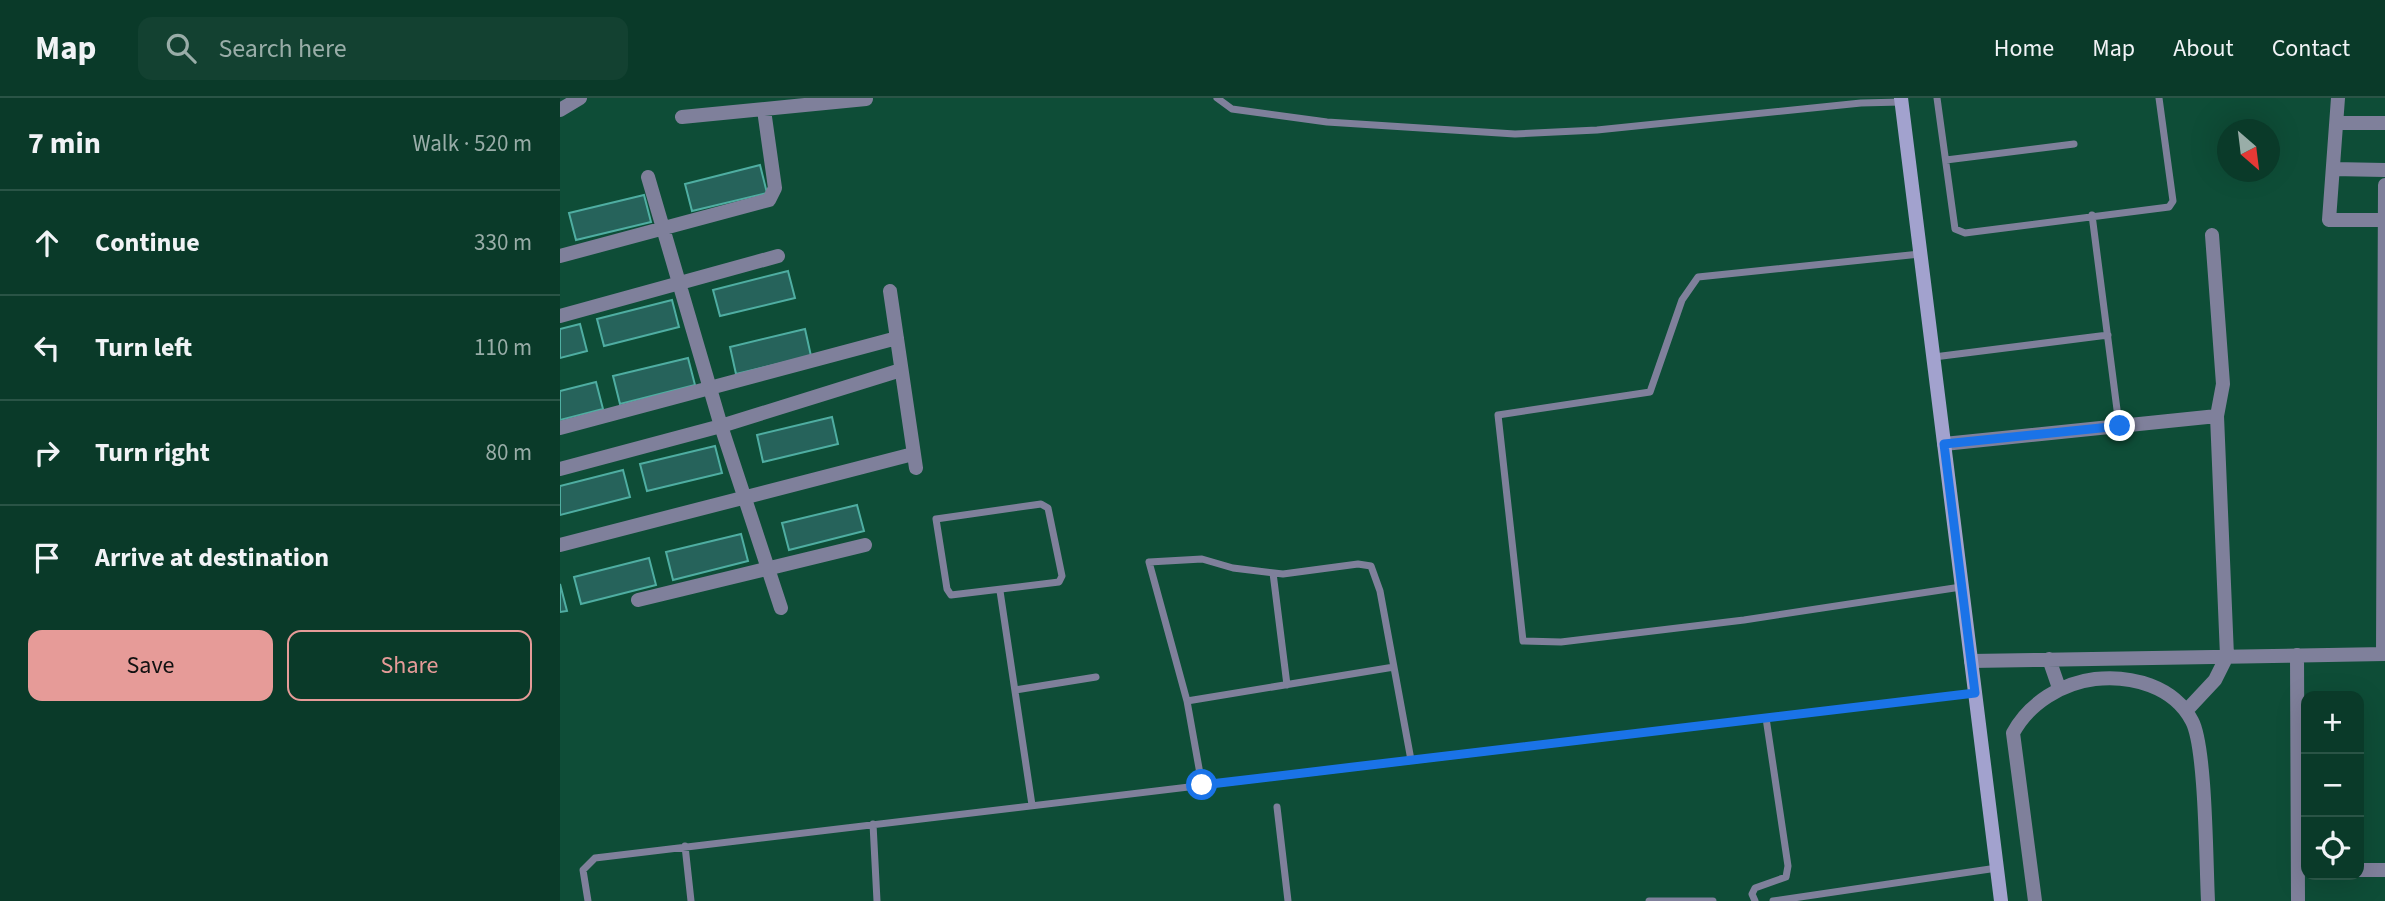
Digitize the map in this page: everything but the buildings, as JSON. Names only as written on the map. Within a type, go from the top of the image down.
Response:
[{"type":"main road","points":[[1901,100],[2000,901]]},
{"type":"street","points":[[560,110],[580,98]]},
{"type":"street","points":[[2338,98],[2329,220],[2384,220]]},
{"type":"street","points":[[682,117],[866,99]]},
{"type":"street","points":[[560,256],[769,200],[775,195],[764,110]]},
{"type":"street","points":[[2337,122],[2385,123]]},
{"type":"street","points":[[2333,169],[2385,170]]},
{"type":"street","points":[[648,177],[721,426],[781,608]]},
{"type":"street","points":[[1970,661],[2384,654],[2385,185]]},
{"type":"street","points":[[2186,711],[2215,680],[2227,656],[2217,416],[2223,384],[2212,235]]},
{"type":"street","points":[[560,316],[778,256]]},
{"type":"street","points":[[890,291],[916,468]]},
{"type":"street","points":[[560,428],[897,338]]},
{"type":"street","points":[[560,469],[721,426],[901,370]]},
{"type":"street","points":[[1944,444],[2217,416]]},
{"type":"street","points":[[560,545],[913,454]]},
{"type":"street","points":[[638,600],[865,545]]},
{"type":"street","points":[[2297,655],[2301,828]]},
{"type":"street","points":[[2049,659],[2059,688]]},
{"type":"street","points":[[2035,901],[2013,733],[2027,714],[2059,688],[2096,679],[2125,678],[2155,687],[2186,711],[2193,722],[2199,747],[2208,901]]},
{"type":"street","points":[[2364,870],[2385,870]]},
{"type":"street","points":[[2298,901],[2301,878]]},
{"type":"lane","points":[[1217,98],[1232,108],[1327,122],[1515,134],[1597,130],[1901,100]]},
{"type":"lane","points":[[1937,98],[1955,229],[1958,232],[2169,207],[2173,201],[2160,98]]},
{"type":"lane","points":[[1946,160],[2074,144]]},
{"type":"lane","points":[[2092,215],[2120,426]]},
{"type":"lane","points":[[1921,254],[1698,277],[1682,300],[1650,392],[1498,415],[1523,641],[1561,642],[1744,620],[1961,587]]},
{"type":"lane","points":[[1933,357],[2108,335]]},
{"type":"lane","points":[[1045,505],[1062,576],[1059,582],[1000,591],[951,595],[947,589],[936,519],[1045,505]]},
{"type":"lane","points":[[1202,785],[1187,701],[1149,562],[1202,559],[1273,573],[1358,564],[1371,566],[1380,591],[1411,760]]},
{"type":"lane","points":[[1273,573],[1287,685]]},
{"type":"lane","points":[[1000,591],[1032,805]]},
{"type":"lane","points":[[1187,701],[1394,667]]},
{"type":"lane","points":[[1015,690],[1096,677]]},
{"type":"lane","points":[[589,901],[583,870],[595,858],[1975,693]]},
{"type":"lane","points":[[1755,901],[1752,894],[1755,888],[1782,881],[1786,877],[1788,866],[1766,718]]},
{"type":"lane","points":[[1277,807],[1288,901]]},
{"type":"lane","points":[[873,824],[877,901]]},
{"type":"lane","points":[[685,846],[691,901]]},
{"type":"lane","points":[[1773,901],[1997,868]]},
{"type":"lane","points":[[1649,901],[1713,901]]},
{"type":"route","points":[[1202,785],[1975,693],[1944,444],[2120,426]]}]
